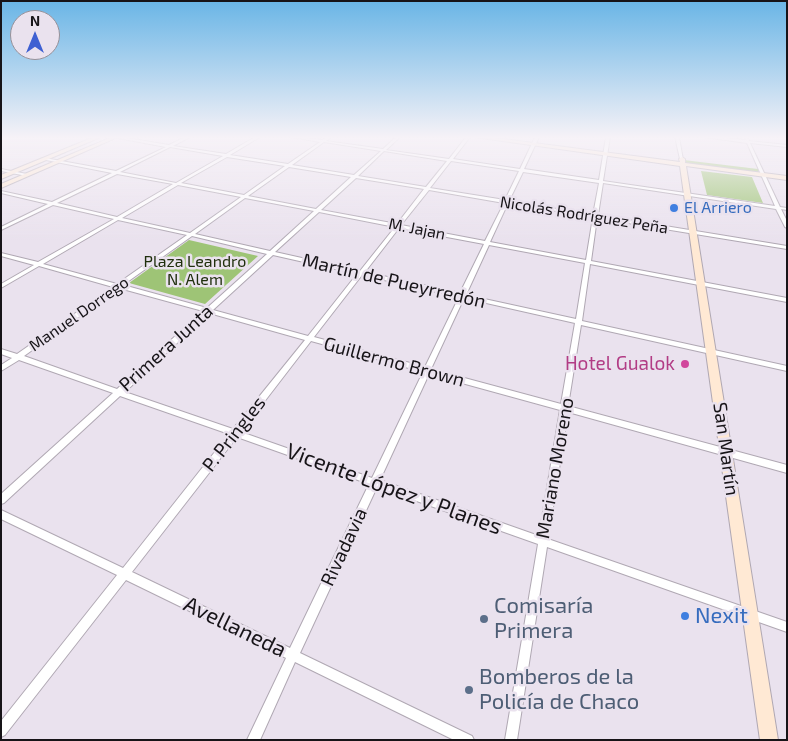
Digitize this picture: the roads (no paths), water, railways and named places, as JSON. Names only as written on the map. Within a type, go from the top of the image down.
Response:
[{"type":"main road","points":[[1,178],[14,172]]},
{"type":"main road","points":[[1,186],[35,172]]},
{"type":"main road","name":"San Martín","points":[[684,172],[769,740]]},
{"type":"main road","points":[[758,172],[787,178]]},
{"type":"main road","points":[[761,172],[787,172]]},
{"type":"street","points":[[14,172],[27,175]]},
{"type":"street","points":[[1,229],[117,172]]},
{"type":"street","name":"M. Jajan","points":[[117,172],[787,300]]},
{"type":"street","points":[[1,286],[199,172]]},
{"type":"street","name":"Manuel Dorrego","points":[[1,369],[280,172]]},
{"type":"street","name":"Nicolás Rodríguez Peña","points":[[321,172],[787,248]]},
{"type":"street","name":"Primera Junta","points":[[1,500],[360,172]]},
{"type":"street","name":"P. Pringles","points":[[1,731],[440,172]]},
{"type":"street","name":"Rivadavia","points":[[253,740],[522,172]]},
{"type":"street","points":[[526,172],[787,209]]},
{"type":"street","name":"Mariano Moreno","points":[[511,740],[603,172]]},
{"type":"street","points":[[761,172],[787,227]]},
{"type":"street","name":"Martín de Pueyrredón","points":[[1,192],[787,369]]},
{"type":"street","name":"Guillermo Brown","points":[[1,254],[787,469]]},
{"type":"street","name":"Vicente López y Planes","points":[[1,352],[235,432],[374,483],[787,627]]},
{"type":"street","name":"Avellaneda","points":[[1,514],[468,740]]},
{"type":"place","name":"El Arriero","points":[[674,208]]},
{"type":"place","name":"Hotel Gualok","points":[[685,364]]},
{"type":"place","name":"Nexit","points":[[685,616]]},
{"type":"place","name":"Comisaría Primera","points":[[484,619]]},
{"type":"place","name":"Bomberos de la Policía de Chaco","points":[[469,690]]},
{"type":"park label","name":"Plaza Leandro N. Alem","points":[[195,271]]}]
